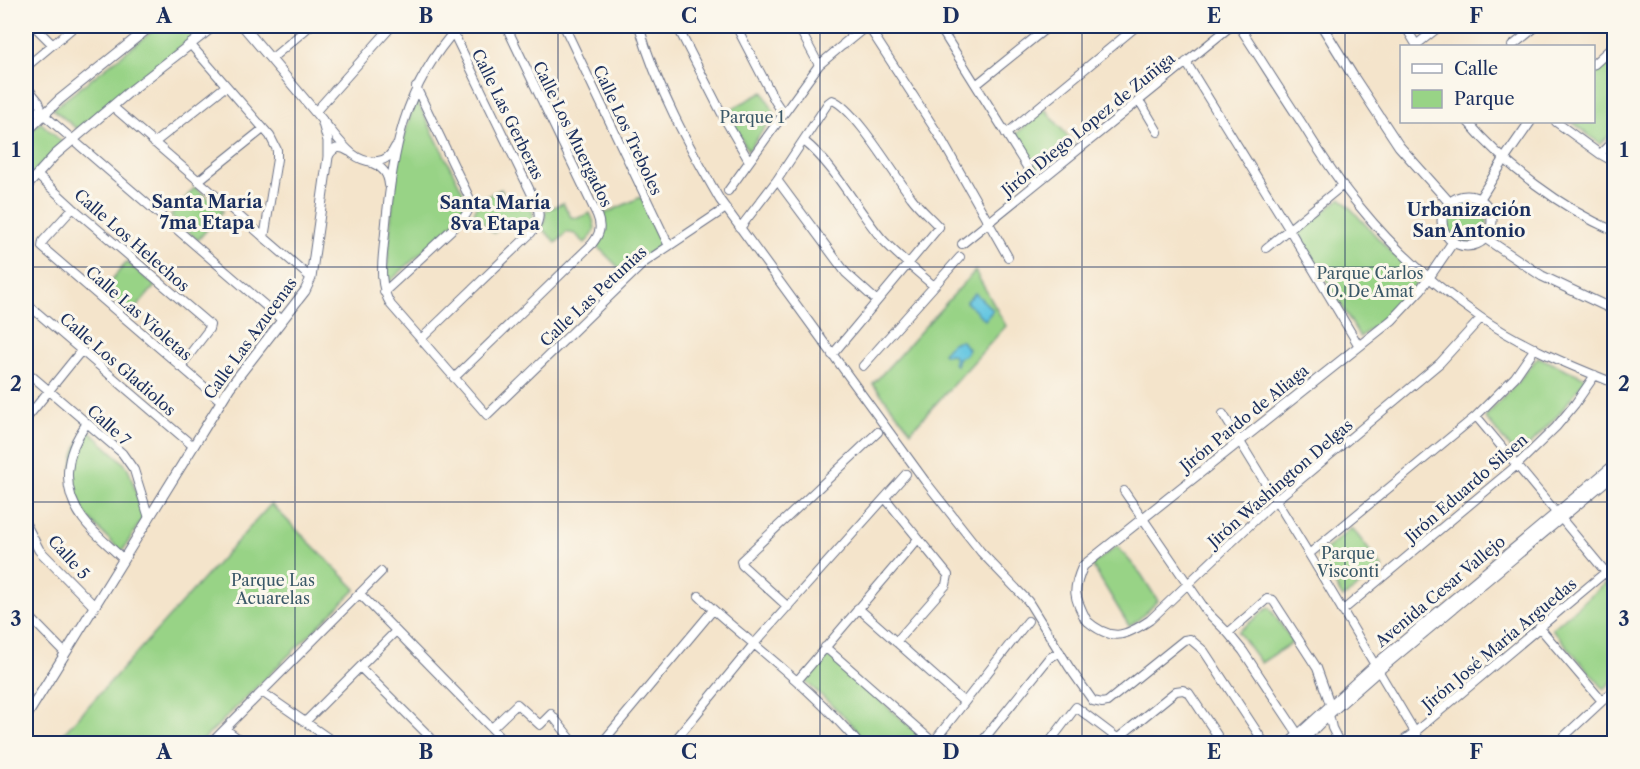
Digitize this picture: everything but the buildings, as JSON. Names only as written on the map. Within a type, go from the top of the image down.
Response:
[{"type":"street","points":[[34,26],[52,44]]},
{"type":"street","points":[[26,67],[75,26]]},
{"type":"street","points":[[26,132],[44,114],[151,26]]},
{"type":"street","points":[[26,187],[55,155],[112,106],[214,26]]},
{"type":"street","name":"Calle Las Azucenas","points":[[26,717],[230,387],[305,291],[311,278],[328,157],[328,141],[319,116],[243,26]]},
{"type":"street","points":[[271,58],[310,26]]},
{"type":"street","name":"Calle Los Muergados","points":[[454,378],[592,244],[601,225],[506,26]]},
{"type":"street","name":"Calle Los Treboles","points":[[564,26],[669,246]]},
{"type":"street","points":[[639,26],[669,105],[696,159],[726,208],[925,481],[981,552],[1028,601],[1093,701],[1107,702],[1184,640],[1191,639],[1204,651],[1265,744]]},
{"type":"street","points":[[677,26],[749,161]]},
{"type":"street","points":[[736,26],[783,114]]},
{"type":"street","points":[[798,26],[819,65]]},
{"type":"street","points":[[728,190],[819,65],[867,26],[940,137],[1008,257]]},
{"type":"street","points":[[939,26],[1037,183]]},
{"type":"street","points":[[945,35],[957,26]]},
{"type":"street","points":[[976,85],[1049,26]]},
{"type":"street","points":[[1006,134],[1137,26]]},
{"type":"street","name":"Jirón Diego Lopez de Zuñiga","points":[[962,244],[1231,26]]},
{"type":"street","points":[[1239,26],[1329,166],[1359,207],[1429,278],[1480,318],[1535,348],[1614,382]]},
{"type":"street","points":[[1323,26],[1399,146],[1450,203]]},
{"type":"street","points":[[1405,26],[1416,45]]},
{"type":"street","points":[[1418,45],[1440,26]]},
{"type":"street","points":[[1513,45],[1537,26]]},
{"type":"street","points":[[1610,26],[1614,33]]},
{"type":"street","points":[[353,155],[319,116],[387,27]]},
{"type":"street","points":[[454,378],[391,305],[384,292],[382,268],[390,188],[401,125],[416,87],[431,60],[456,29]]},
{"type":"street","name":"Calle Las Gerberas","points":[[421,339],[531,233],[540,214],[456,29]]},
{"type":"street","points":[[190,44],[270,136],[277,150],[264,237]]},
{"type":"street","points":[[1595,62],[1614,46]]},
{"type":"street","points":[[1186,62],[1359,346]]},
{"type":"street","points":[[26,86],[39,102],[44,114]]},
{"type":"street","points":[[154,143],[226,86]]},
{"type":"street","points":[[384,292],[461,221],[470,207],[469,197],[416,87]]},
{"type":"street","points":[[740,228],[777,180],[832,100],[837,102],[858,123],[912,199],[939,227],[832,354]]},
{"type":"street","points":[[1139,100],[1158,132]]},
{"type":"street","points":[[26,105],[31,110],[44,114],[282,320]]},
{"type":"street","points":[[112,106],[311,278]]},
{"type":"street","points":[[1469,123],[1541,189],[1614,231]]},
{"type":"street","points":[[1479,200],[1529,123]]},
{"type":"street","points":[[1557,123],[1599,154],[1614,162]]},
{"type":"street","points":[[198,181],[263,129]]},
{"type":"street","points":[[1599,154],[1614,140]]},
{"type":"street","points":[[804,141],[818,152],[882,239],[934,286]]},
{"type":"street","points":[[367,162],[383,160],[389,156],[397,142]]},
{"type":"street","points":[[328,157],[334,149],[342,148],[380,167],[386,173],[390,188]]},
{"type":"street","name":"Calle Los Helechos","points":[[37,175],[210,325],[180,366]]},
{"type":"street","points":[[777,180],[846,273],[877,301]]},
{"type":"street","points":[[1266,248],[1343,185]]},
{"type":"street","points":[[1464,196],[1479,200],[1485,204],[1491,217],[1491,225],[1485,238],[1473,246],[1453,242],[1443,231],[1445,209],[1456,198],[1464,196]]},
{"type":"street","name":"Calle Las Violetas","points":[[74,208],[41,244],[42,247],[221,402]]},
{"type":"street","name":"Calle Las Petunias","points":[[454,378],[488,415],[645,262],[726,208]]},
{"type":"street","points":[[1485,238],[1542,276],[1614,310]]},
{"type":"street","name":"Jirón Pardo de Aliaga","points":[[1086,620],[1076,600],[1075,584],[1083,566],[1392,320],[1421,289],[1453,242]]},
{"type":"street","points":[[863,366],[960,258]]},
{"type":"street","name":"Calle Los Gladiolos","points":[[26,303],[193,446]]},
{"type":"street","name":"Jirón Washington Delgas","points":[[1086,620],[1098,630],[1116,635],[1131,633],[1150,620],[1276,500],[1440,363],[1480,318]]},
{"type":"street","points":[[1309,554],[1476,416],[1515,377],[1535,348]]},
{"type":"street","points":[[26,424],[27,417],[81,351]]},
{"type":"street","name":"Calle 7","points":[[26,371],[122,453],[134,470],[149,518]]},
{"type":"street","name":"Jirón Eduardo Silsen","points":[[1342,611],[1517,465],[1556,427],[1595,375]]},
{"type":"street","points":[[1223,414],[1422,744]]},
{"type":"street","points":[[1476,416],[1614,582]]},
{"type":"street","points":[[87,423],[75,441],[71,452],[68,471],[69,489],[85,521],[123,559]]},
{"type":"street","points":[[788,607],[742,565],[741,561],[878,432]]},
{"type":"street","name":"Avenida Cesar Vallejo","points":[[1559,516],[1614,465]]},
{"type":"street","points":[[672,744],[754,644],[906,474]]},
{"type":"street","name":"Avenida Cesar Vallejo","points":[[1288,744],[1298,739],[1377,668],[1559,516],[1614,474]]},
{"type":"street","points":[[1124,492],[1207,612],[1243,651],[1298,739]]},
{"type":"street","points":[[885,498],[948,575],[946,585],[896,642]]},
{"type":"street","name":"Calle 5","points":[[26,525],[39,550],[94,606]]},
{"type":"street","points":[[797,681],[918,539]]},
{"type":"street","points":[[26,540],[39,550]]},
{"type":"street","name":"Jirón José María Arguedas","points":[[1399,744],[1614,565]]},
{"type":"street","points":[[210,744],[381,572]]},
{"type":"street","points":[[360,594],[504,742]]},
{"type":"street","points":[[699,596],[712,610],[797,681],[840,722],[859,744]]},
{"type":"street","points":[[1228,633],[1267,599],[1273,600],[1317,668],[1330,709],[1332,728],[1340,744]]},
{"type":"street","points":[[858,609],[964,702]]},
{"type":"street","points":[[601,744],[712,610]]},
{"type":"street","points":[[26,616],[65,653]]},
{"type":"street","points":[[825,647],[932,743],[1028,621]]},
{"type":"street","points":[[1539,627],[1602,700]]},
{"type":"street","points":[[305,722],[396,631]]},
{"type":"street","points":[[980,744],[1048,658],[1060,652]]},
{"type":"street","points":[[360,667],[436,743]]},
{"type":"street","points":[[1118,738],[1176,691],[1183,690],[1189,693],[1217,735],[1216,744]]},
{"type":"street","points":[[1556,744],[1614,690]]},
{"type":"street","points":[[262,692],[337,744]]},
{"type":"street","points":[[492,728],[517,704],[540,725],[551,714],[574,744]]},
{"type":"street","points":[[1048,744],[1076,707],[1125,744]]},
{"type":"street","points":[[225,729],[246,744]]},
{"type":"green space","points":[[159,26],[207,26],[77,129],[53,109]]},
{"type":"green space","points":[[1614,54],[1614,131],[1600,144],[1573,123],[1595,123],[1595,71]]},
{"type":"green space","name":"Parque 1","points":[[763,92],[775,114],[748,151],[727,111]]},
{"type":"green space","points":[[416,99],[464,194],[465,207],[459,218],[386,285],[391,214],[398,167]]},
{"type":"green space","points":[[1045,109],[1074,144],[1041,170],[1035,168],[1016,134]]},
{"type":"green space","points":[[40,122],[63,143],[26,180],[26,137]]},
{"type":"green space","points":[[195,187],[223,211],[198,240],[170,216]]},
{"type":"green space","points":[[501,189],[509,206],[517,207],[528,201],[533,217],[523,232],[513,222],[506,221],[494,233],[474,214],[476,202]]},
{"type":"green space","points":[[641,197],[662,245],[645,256],[626,275],[597,246],[605,231],[602,215]]},
{"type":"green space","name":"Parque Carlos O. De Amat","points":[[1341,198],[1389,250],[1420,278],[1390,313],[1360,337],[1298,232]]},
{"type":"green space","points":[[1467,202],[1475,203],[1481,208],[1486,214],[1486,230],[1481,236],[1475,241],[1467,242],[1459,241],[1453,236],[1448,230],[1447,222],[1448,214],[1453,208],[1459,203]]},
{"type":"green space","points":[[563,203],[571,217],[578,218],[590,213],[595,229],[585,243],[575,234],[567,232],[556,243],[542,228],[545,211]]},
{"type":"green space","points":[[127,262],[155,286],[130,315],[102,291]]},
{"type":"green space","points":[[975,271],[1006,326],[911,431],[873,384]]},
{"type":"green space","points":[[1538,357],[1586,378],[1560,413],[1518,457],[1485,417]]},
{"type":"green space","points":[[87,429],[128,468],[144,516],[122,552],[86,515],[75,494],[72,481],[73,459]]},
{"type":"green space","name":"Parque Las Acuarelas","points":[[271,504],[356,589],[200,743],[55,743]]},
{"type":"green space","name":"Parque Visconti","points":[[1352,528],[1383,568],[1343,598],[1317,556]]},
{"type":"green space","points":[[1117,546],[1141,574],[1158,601],[1129,626],[1092,565]]},
{"type":"green space","points":[[1605,583],[1614,594],[1614,680],[1604,689],[1552,629]]},
{"type":"green space","points":[[1269,607],[1293,642],[1261,663],[1238,632]]},
{"type":"green space","points":[[829,655],[926,741],[925,744],[867,743],[845,717],[805,681]]},
{"type":"water","points":[[975,293],[993,310],[985,320],[966,302]]},
{"type":"water","points":[[957,341],[962,341],[968,349],[965,355],[958,358],[956,365],[953,355],[943,353]]},
{"type":"district","name":"Santa María 7ma Etapa","points":[[207,212]]},
{"type":"district","name":"Santa María 8va Etapa","points":[[495,213]]},
{"type":"district","name":"Urbanización San Antonio","points":[[1469,220]]}]
